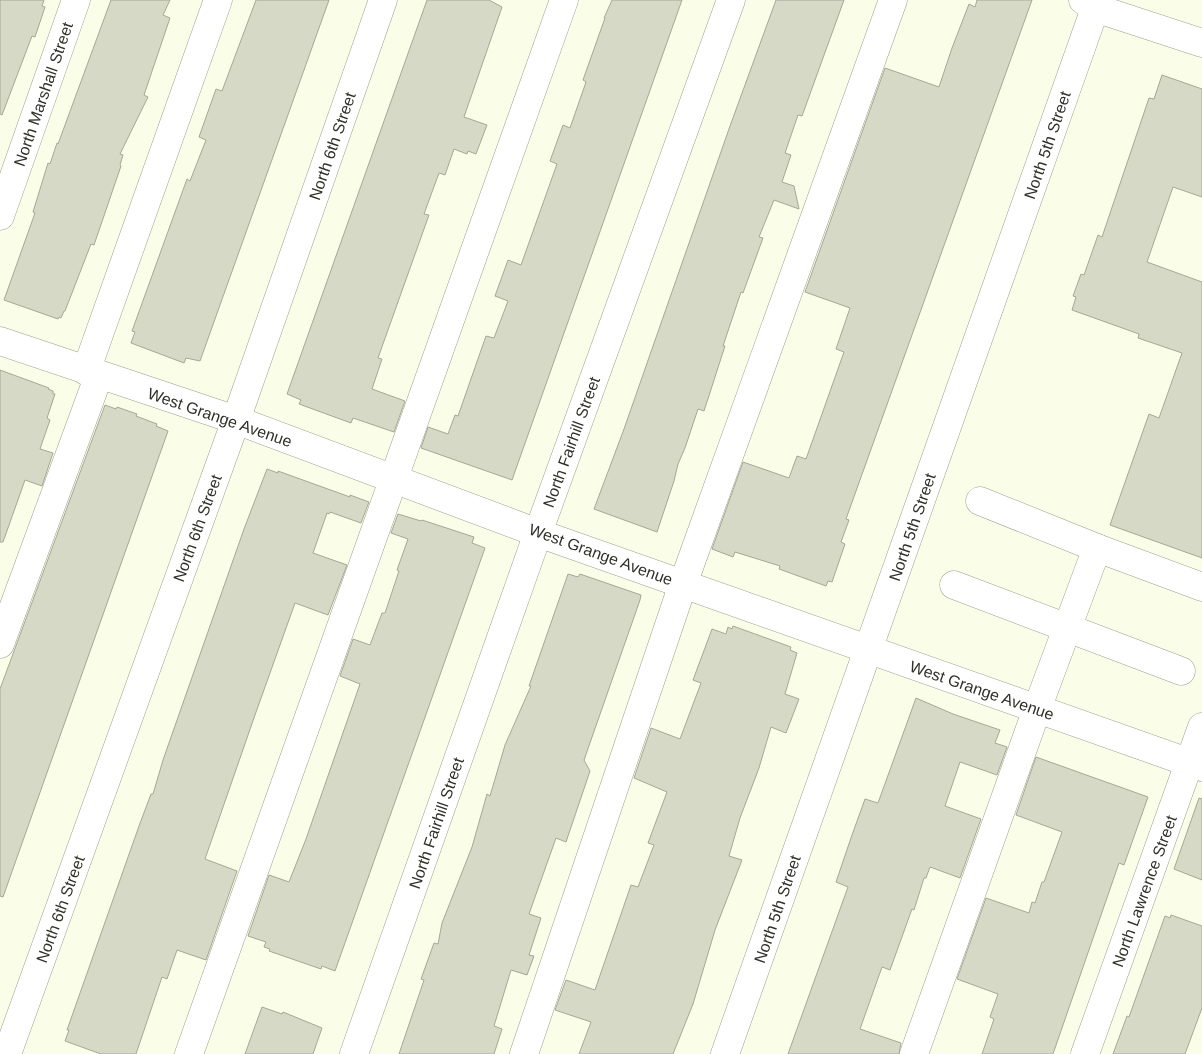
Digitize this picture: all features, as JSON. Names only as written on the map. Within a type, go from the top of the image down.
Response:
[{"type":"street","name":"North Marshall Street","points":[[0,216],[76,0]]},
{"type":"street","points":[[0,644],[218,0]]},
{"type":"street","name":"North 6th Street","points":[[7,1054],[236,420],[382,0]]},
{"type":"street","points":[[189,1054],[564,0]]},
{"type":"street","name":"North Fairhill Street","points":[[354,1054],[538,533],[732,0]]},
{"type":"street","points":[[524,1054],[683,584],[893,0]]},
{"type":"street","points":[[1092,3],[1202,43]]},
{"type":"street","name":"North 5th Street","points":[[725,1054],[1092,3]]},
{"type":"street","name":"West Grange Avenue","points":[[0,341],[236,420],[538,533],[1196,764]]},
{"type":"street","points":[[980,501],[1202,587]]},
{"type":"street","points":[[914,1054],[1098,548]]},
{"type":"street","points":[[954,585],[1181,671]]},
{"type":"street","name":"North Lawrence Street","points":[[1085,1054],[1196,764],[1202,727]]},
{"type":"building","points":[[0,0],[44,0],[42,6],[45,7],[35,37],[32,36],[2,115],[0,114]]},
{"type":"building","points":[[111,0],[170,0],[163,15],[170,18],[144,95],[148,97],[120,154],[123,155],[121,166],[94,245],[91,244],[65,311],[61,318],[59,317],[58,319],[4,300],[35,213],[33,212],[48,163],[50,164],[58,144]]},
{"type":"building","points":[[256,0],[329,0],[200,361],[186,358],[184,363],[131,343],[135,332],[132,331],[187,179],[190,181],[206,140],[199,137],[216,89],[222,91]]},
{"type":"building","points":[[427,0],[489,0],[502,7],[464,117],[487,125],[476,154],[468,151],[467,154],[454,149],[445,175],[439,173],[424,214],[429,215],[378,358],[382,359],[372,389],[405,401],[394,432],[353,418],[351,423],[299,404],[301,400],[287,394]]},
{"type":"building","points":[[612,0],[682,0],[512,480],[421,448],[428,427],[448,434],[455,415],[458,416],[486,336],[494,338],[508,301],[495,296],[508,260],[521,265],[557,164],[550,161],[563,125],[570,128],[586,82],[583,80]]},
{"type":"building","points":[[776,0],[844,0],[802,116],[798,115],[785,153],[791,155],[782,182],[794,186],[799,209],[774,200],[759,237],[763,238],[743,293],[741,292],[704,411],[698,409],[678,464],[657,532],[594,509]]},
{"type":"building","points":[[977,0],[1032,0],[846,519],[849,520],[841,542],[845,544],[832,582],[828,581],[826,586],[779,569],[780,566],[735,552],[733,557],[712,549],[743,462],[789,478],[797,456],[806,459],[844,352],[836,349],[850,308],[805,292],[885,68],[939,87],[969,4],[975,7]]},
{"type":"building","points":[[1162,75],[1202,89],[1202,197],[1173,187],[1147,262],[1202,282],[1202,558],[1110,525],[1149,414],[1159,418],[1182,353],[1138,338],[1139,334],[1072,310],[1076,297],[1073,296],[1081,274],[1084,275],[1098,235],[1102,237],[1149,98],[1154,99]]},
{"type":"building","points":[[0,370],[49,388],[55,394],[47,418],[50,420],[40,449],[53,453],[42,486],[25,480],[3,542],[0,542]]},
{"type":"building","points":[[105,405],[137,414],[136,416],[157,424],[156,426],[168,431],[3,897],[0,896],[0,689]]},
{"type":"building","points":[[267,469],[369,502],[361,523],[330,512],[329,514],[327,513],[313,553],[347,565],[328,615],[295,603],[255,715],[205,859],[237,871],[206,960],[177,950],[167,979],[162,977],[136,1054],[101,1054],[65,1041],[69,1030],[67,1030],[139,826],[151,794],[153,794],[163,760],[244,529]]},
{"type":"building","points":[[398,514],[474,537],[472,543],[485,548],[335,971],[322,966],[321,969],[269,951],[270,949],[264,947],[266,942],[248,936],[269,875],[289,882],[306,839],[360,684],[340,676],[353,639],[370,645],[382,613],[385,613],[399,571],[397,570],[408,539],[391,533]]},
{"type":"building","points":[[568,574],[578,577],[580,574],[641,595],[584,760],[590,771],[566,842],[556,838],[529,914],[541,918],[529,955],[534,956],[527,975],[511,970],[494,1026],[502,1029],[494,1054],[399,1054],[424,980],[421,979],[434,943],[438,944],[442,923],[472,847],[487,794],[490,796],[505,745],[531,686],[529,686]]},
{"type":"building","points":[[733,626],[791,647],[790,650],[797,653],[785,694],[799,699],[786,733],[771,727],[729,856],[742,860],[715,930],[693,1004],[673,1054],[579,1054],[591,1022],[555,1010],[566,980],[595,990],[631,885],[638,887],[654,845],[648,843],[667,792],[634,778],[651,728],[680,739],[701,683],[693,680],[712,629],[726,634],[728,627],[732,629]]},
{"type":"building","points":[[916,698],[953,714],[1000,730],[995,743],[1007,747],[997,775],[960,762],[945,806],[981,819],[960,878],[930,867],[926,878],[924,878],[914,910],[912,909],[890,970],[882,967],[860,1029],[901,1043],[899,1054],[788,1054],[848,887],[836,882],[852,835],[865,799],[878,803]]},
{"type":"building","points":[[1036,757],[1148,797],[1124,865],[1119,863],[1053,1054],[982,1054],[994,1019],[990,1017],[998,994],[957,979],[986,898],[1029,913],[1032,902],[1035,903],[1042,882],[1044,882],[1062,832],[1016,815]]},
{"type":"building","points":[[1199,798],[1202,799],[1202,880],[1174,869]]},
{"type":"building","points":[[1171,915],[1202,926],[1202,1008],[1185,1054],[1113,1054],[1127,1016],[1129,1017],[1165,916],[1170,918]]},
{"type":"building","points":[[262,1007],[282,1014],[283,1012],[322,1028],[313,1054],[245,1054]]}]
